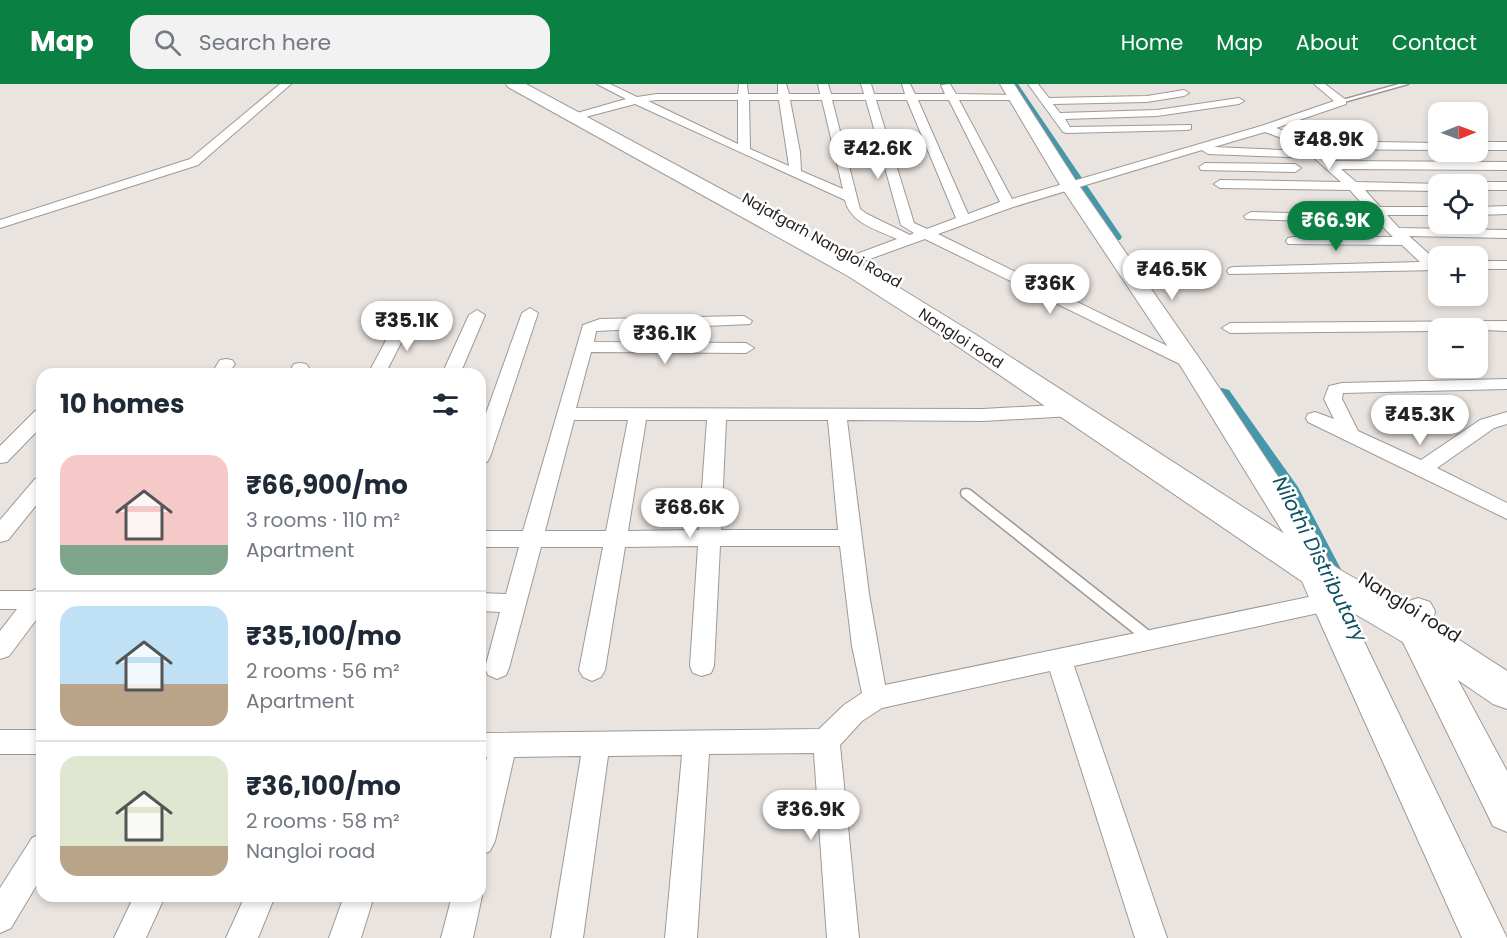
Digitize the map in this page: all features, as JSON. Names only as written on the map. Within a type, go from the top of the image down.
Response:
[{"type":"main road","name":"Nangloi road","points":[[514,84],[581,115],[880,279],[1072,410],[1317,564],[1400,612],[1507,667]]},
{"type":"main road","name":"Najafgarh Nangloi Road","points":[[535,84],[581,115],[859,258],[880,279],[1317,564]]},
{"type":"main road","points":[[1400,612],[1507,692]]},
{"type":"street","points":[[0,224],[195,162],[286,84]]},
{"type":"street","points":[[602,84],[744,152],[849,197]]},
{"type":"street","points":[[743,84],[744,152]]},
{"type":"street","points":[[782,84],[794,152],[795,173]]},
{"type":"street","points":[[906,84],[964,219]]},
{"type":"street","points":[[945,84],[1008,204]]},
{"type":"street","points":[[1318,84],[1342,101]]},
{"type":"street","points":[[1130,87],[1211,143]]},
{"type":"street","points":[[1040,88],[1063,127],[1071,130],[1187,127]]},
{"type":"street","points":[[581,115],[636,100],[657,97],[785,97],[825,90],[868,90],[910,97],[951,97],[1010,90],[1069,185],[1192,365],[1317,564],[1485,938]]},
{"type":"street","points":[[825,90],[849,197],[854,210],[862,218],[907,239]]},
{"type":"street","points":[[868,90],[908,225],[1192,365]]},
{"type":"street","points":[[1047,101],[1147,99],[1184,93]]},
{"type":"street","points":[[1057,116],[1165,112],[1239,101]]},
{"type":"street","points":[[859,258],[1008,204],[1265,128],[1342,101]]},
{"type":"street","points":[[1265,128],[1305,144],[1354,187],[1400,237],[1428,260]]},
{"type":"street","points":[[1305,144],[1428,146]]},
{"type":"street","points":[[1488,146],[1507,146]]},
{"type":"street","points":[[1190,150],[1317,155]]},
{"type":"street","points":[[1205,167],[1507,166]]},
{"type":"street","points":[[1220,184],[1428,187]]},
{"type":"street","points":[[1488,186],[1507,186]]},
{"type":"street","points":[[1488,211],[1507,210]]},
{"type":"street","points":[[1251,216],[1379,215],[1428,212]]},
{"type":"street","points":[[1293,242],[1507,234]]},
{"type":"street","points":[[1488,265],[1507,265]]},
{"type":"street","points":[[1234,271],[1428,266]]},
{"type":"street","points":[[486,441],[530,313]]},
{"type":"street","points":[[379,368],[408,314]]},
{"type":"street","points":[[454,368],[477,315]]},
{"type":"street","points":[[497,668],[589,328],[596,324],[744,321]]},
{"type":"street","points":[[1230,328],[1507,326]]},
{"type":"street","points":[[585,347],[746,348]]},
{"type":"street","points":[[1350,433],[1333,399],[1335,390],[1507,384]]},
{"type":"street","points":[[565,414],[994,414],[1072,410]]},
{"type":"street","points":[[702,666],[717,413]]},
{"type":"street","points":[[592,670],[638,414]]},
{"type":"street","points":[[837,414],[849,538],[868,672],[876,698]]},
{"type":"street","points":[[1315,418],[1505,508]]},
{"type":"street","points":[[1422,469],[1487,424],[1507,418]]},
{"type":"street","points":[[0,457],[36,421]]},
{"type":"street","points":[[0,534],[36,491]]},
{"type":"street","points":[[486,539],[849,538]]},
{"type":"street","points":[[486,789],[491,745],[596,745],[826,739],[832,736],[853,712],[876,698],[1153,641],[1317,564]]},
{"type":"street","points":[[0,600],[36,599]]},
{"type":"street","points":[[486,602],[515,603]]},
{"type":"street","points":[[0,649],[36,605]]},
{"type":"street","points":[[1400,612],[1507,812]]},
{"type":"street","points":[[1059,660],[1152,938]]},
{"type":"street","points":[[826,739],[843,938]]},
{"type":"street","points":[[0,742],[36,742]]},
{"type":"street","points":[[681,938],[696,743]]},
{"type":"street","points":[[567,938],[596,745]]},
{"type":"street","points":[[0,917],[36,858]]},
{"type":"street","points":[[130,938],[147,902]]},
{"type":"street","points":[[242,938],[257,902]]},
{"type":"street","points":[[345,938],[357,902]]},
{"type":"street","points":[[457,938],[466,902]]},
{"type":"lane","points":[[1342,101],[1405,84]]},
{"type":"lane","points":[[966,493],[1153,641]]},
{"type":"waterway","name":"Nilothi Distributary","points":[[1012,84],[1114,237]]},
{"type":"waterway","name":"Nilothi Distributary","points":[[1222,394],[1290,493],[1332,577]]}]
